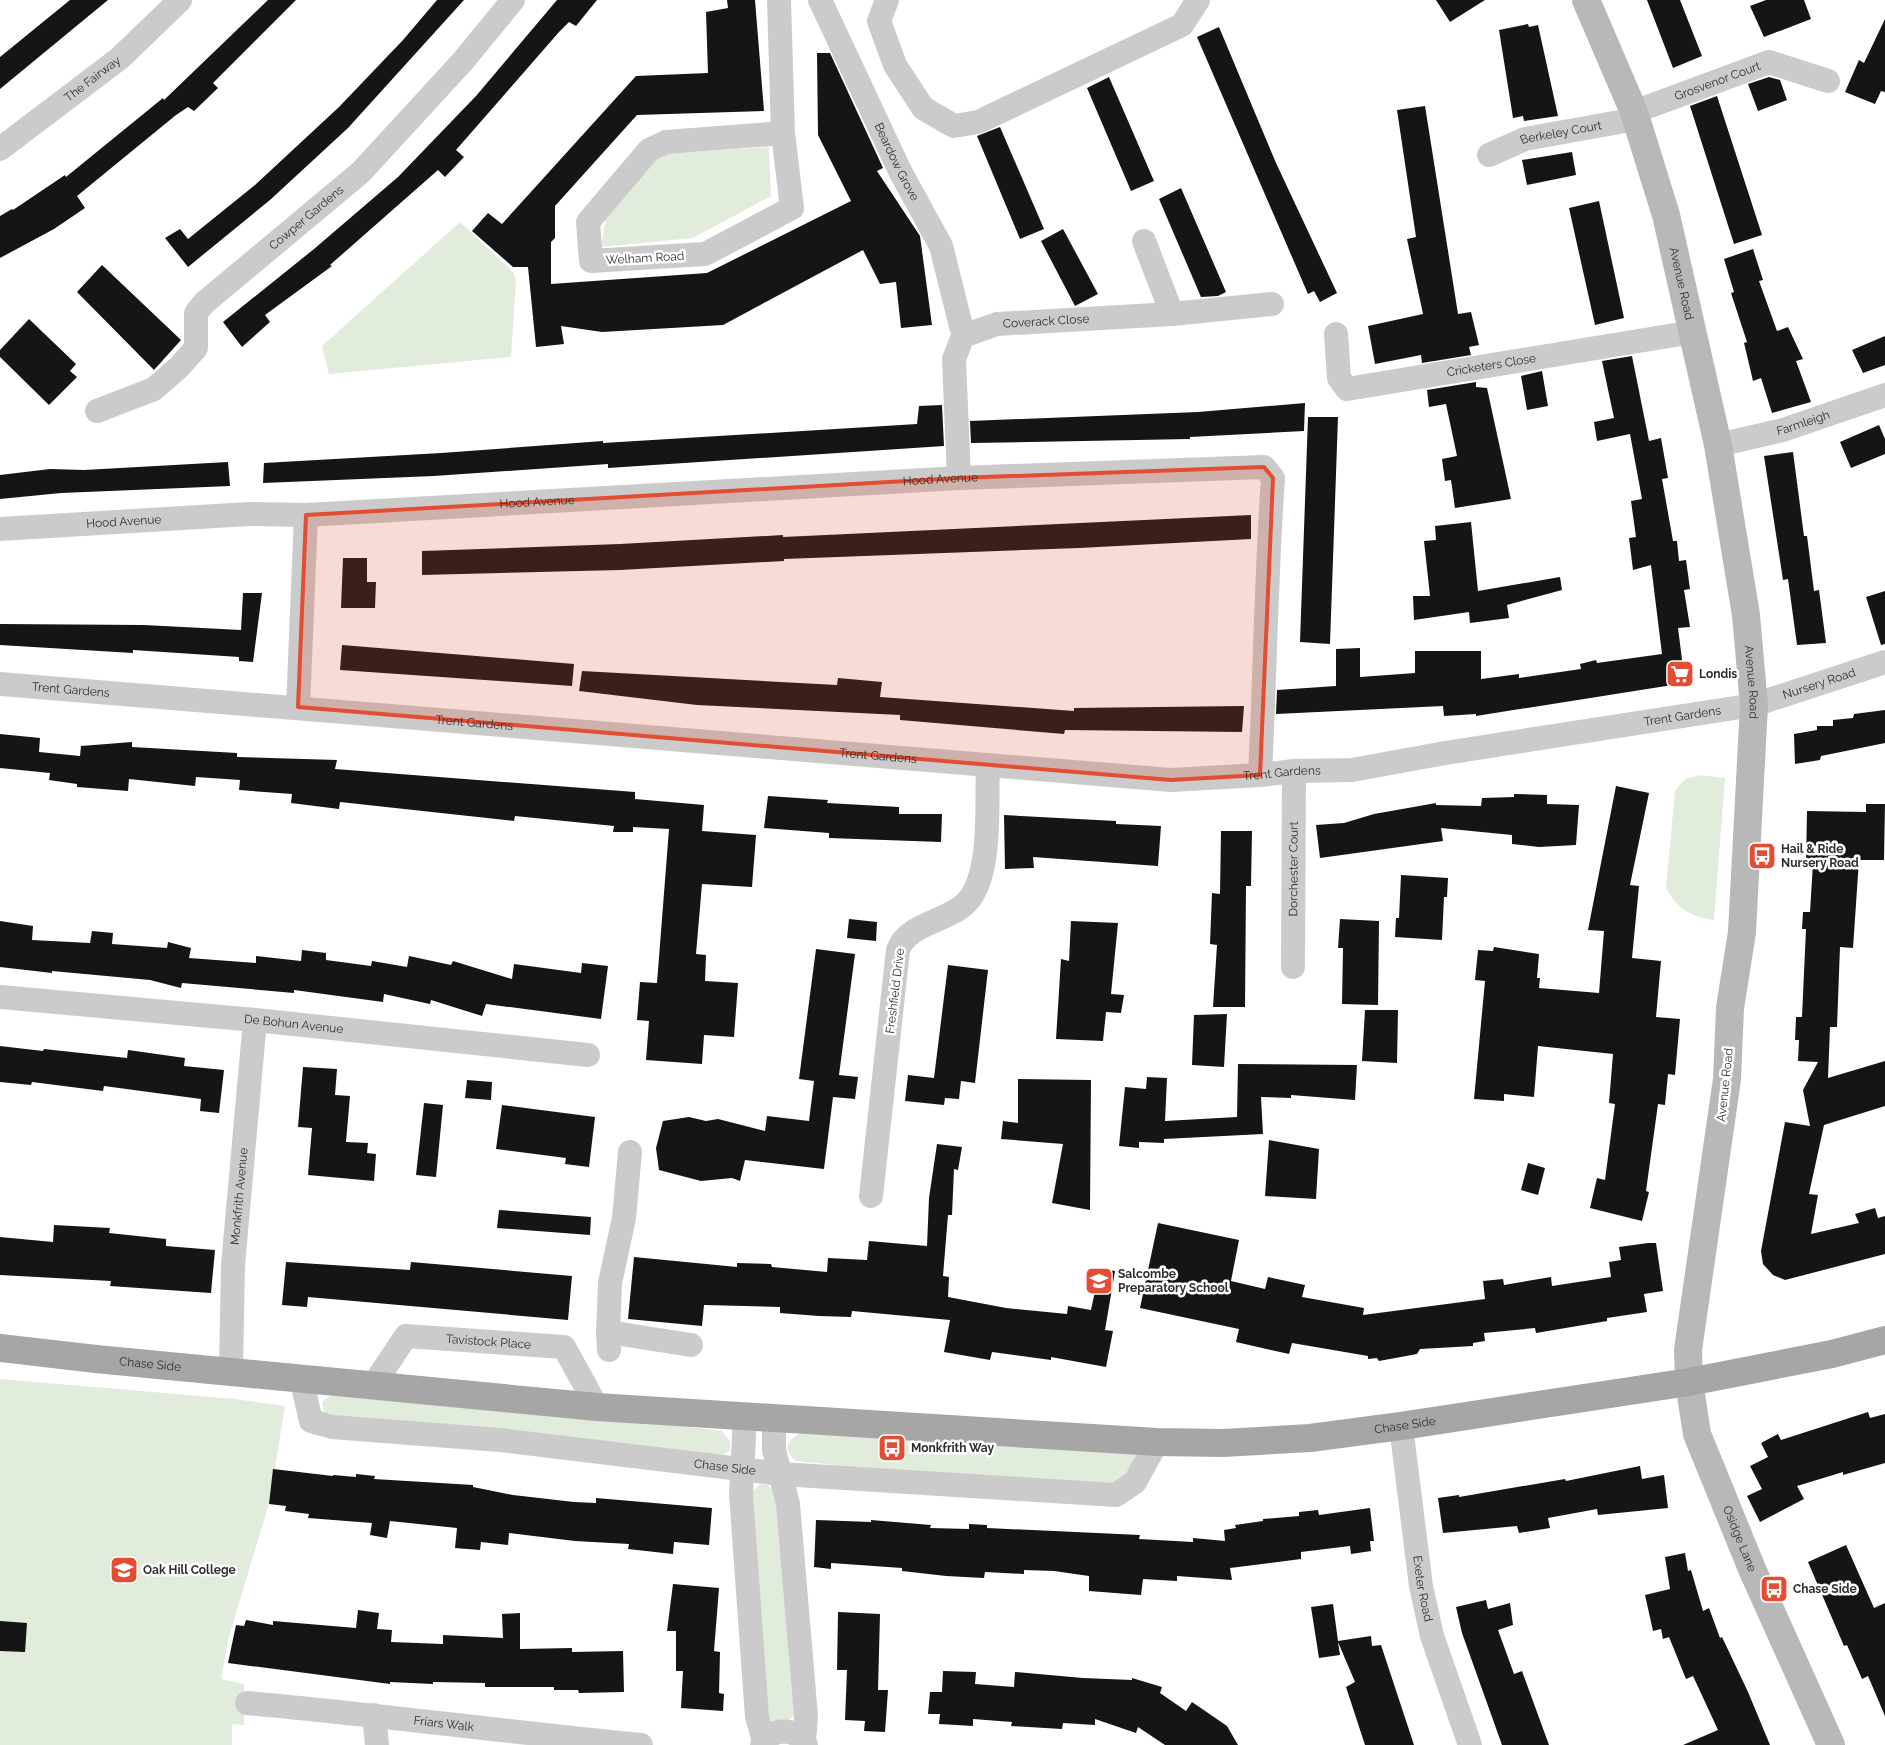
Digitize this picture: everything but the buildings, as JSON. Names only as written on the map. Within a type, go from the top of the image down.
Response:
[{"type":"main road","name":"Chase Side","points":[[0,1348],[301,1378],[372,1387],[597,1407],[745,1418],[886,1424],[1157,1442],[1223,1443],[1310,1438],[1689,1382],[1832,1354],[1885,1340]]},
{"type":"street","name":"The Fairway","points":[[0,149],[120,58],[180,0]]},
{"type":"street","name":"Cowper Gardens","points":[[97,411],[154,390],[179,367],[196,348],[196,314],[204,303],[361,172],[463,62],[513,0]]},
{"type":"street","name":"Welham Road","points":[[780,0],[783,133],[792,208],[705,254],[591,261],[588,222],[649,150],[666,142],[783,133]]},
{"type":"street","name":"Beardow Grove","points":[[820,0],[900,172],[941,246],[961,326]]},
{"type":"street","points":[[887,0],[879,21],[895,65],[923,108],[954,126],[978,122],[1182,25],[1198,0]]},
{"type":"street","name":"Avenue Road","points":[[1586,0],[1635,115],[1666,215],[1718,445],[1746,615],[1754,705],[1742,932],[1730,1008],[1727,1079],[1688,1350],[1689,1382]]},
{"type":"street","name":"Grosvenor Court","points":[[1635,115],[1768,62],[1828,81]]},
{"type":"street","name":"Berkeley Court","points":[[1489,155],[1525,139],[1635,115]]},
{"type":"street","points":[[1144,241],[1172,314]]},
{"type":"street","name":"Coverack Close","points":[[959,478],[954,359],[963,336],[997,324],[1172,314],[1272,304]]},
{"type":"street","name":"Cricketers Close","points":[[1336,334],[1339,378],[1347,388],[1693,332]]},
{"type":"street","name":"Farmleigh","points":[[1718,445],[1783,430],[1885,395]]},
{"type":"street","name":"Hood Avenue","points":[[0,529],[249,514],[306,515],[959,478],[1264,467],[1273,478],[1268,549],[1267,647],[1260,775]]},
{"type":"street","points":[[298,708],[306,515]]},
{"type":"street","name":"Nursery Road","points":[[1754,705],[1885,662]]},
{"type":"street","name":"Trent Gardens","points":[[0,684],[1171,780],[1260,775],[1294,771],[1352,770],[1445,753],[1754,705]]},
{"type":"street","name":"Freshfield Drive","points":[[871,1196],[898,950],[902,942],[910,934],[965,903],[978,883],[984,858],[988,766]]},
{"type":"street","name":"Dorchester Court","points":[[1294,771],[1294,967]]},
{"type":"street","name":"De Bohun Avenue","points":[[0,997],[255,1020],[588,1055]]},
{"type":"street","name":"Monkfrith Avenue","points":[[231,1372],[233,1265],[255,1020]]},
{"type":"street","points":[[630,1152],[624,1218],[610,1283],[609,1341],[691,1345]]},
{"type":"street","name":"Tavistock Place","points":[[372,1387],[406,1336],[564,1347],[597,1407]]},
{"type":"street","name":"Chase Side","points":[[301,1378],[311,1421],[332,1427],[500,1440],[781,1474],[1116,1495],[1135,1482],[1157,1442]]},
{"type":"street","name":"Osidge Lane","points":[[1689,1382],[1697,1434],[1752,1569],[1831,1745]]},
{"type":"street","points":[[745,1418],[741,1494],[757,1717],[763,1743]]},
{"type":"street","points":[[774,1419],[774,1450],[788,1504],[806,1716],[805,1743]]},
{"type":"street","name":"Exeter Road","points":[[1401,1426],[1421,1586],[1432,1636],[1470,1745]]},
{"type":"street","name":"Friars Walk","points":[[247,1703],[374,1715],[499,1731],[641,1745]]},
{"type":"street","points":[[374,1715],[377,1745]]},
{"type":"street","points":[[763,1743],[772,1734],[785,1731],[794,1733],[805,1743]]},
{"type":"highlighted area","points":[[1264,467],[1273,478],[1260,775],[1171,780],[298,707],[306,515],[959,478]]},
{"type":"green space","points":[[769,147],[771,196],[693,238],[601,247],[606,218],[661,154]]},
{"type":"green space","points":[[460,222],[513,272],[516,280],[511,357],[329,374],[322,346]]},
{"type":"green space","points":[[1700,775],[1725,778],[1714,920],[1699,917],[1679,906],[1666,887],[1675,791],[1685,779]]},
{"type":"green space","name":"Oak Hill College","points":[[0,1379],[235,1399],[285,1406],[269,1504],[229,1636],[221,1679],[244,1684],[244,1725],[232,1724],[232,1745],[0,1745]]},
{"type":"green space","points":[[330,1396],[657,1423],[722,1431],[730,1441],[730,1450],[723,1455],[330,1421],[324,1412],[322,1402]]},
{"type":"green space","points":[[799,1434],[1010,1442],[1135,1451],[1136,1465],[1126,1480],[1113,1483],[892,1471],[796,1461],[789,1453],[787,1446]]},
{"type":"green space","points":[[760,1484],[768,1485],[777,1497],[794,1715],[786,1722],[779,1723],[769,1721],[750,1494]]},
{"type":"place","name":"Londis","points":[[1680,674]]},
{"type":"place","name":"Hail & Ride Nursery Road","points":[[1762,856]]},
{"type":"place","name":"Salcombe Preparatory School","points":[[1099,1281]]},
{"type":"place","name":"Monkfrith Way","points":[[892,1448]]},
{"type":"place","name":"Oak Hill College","points":[[124,1570]]},
{"type":"place","name":"Chase Side","points":[[1774,1589]]}]
